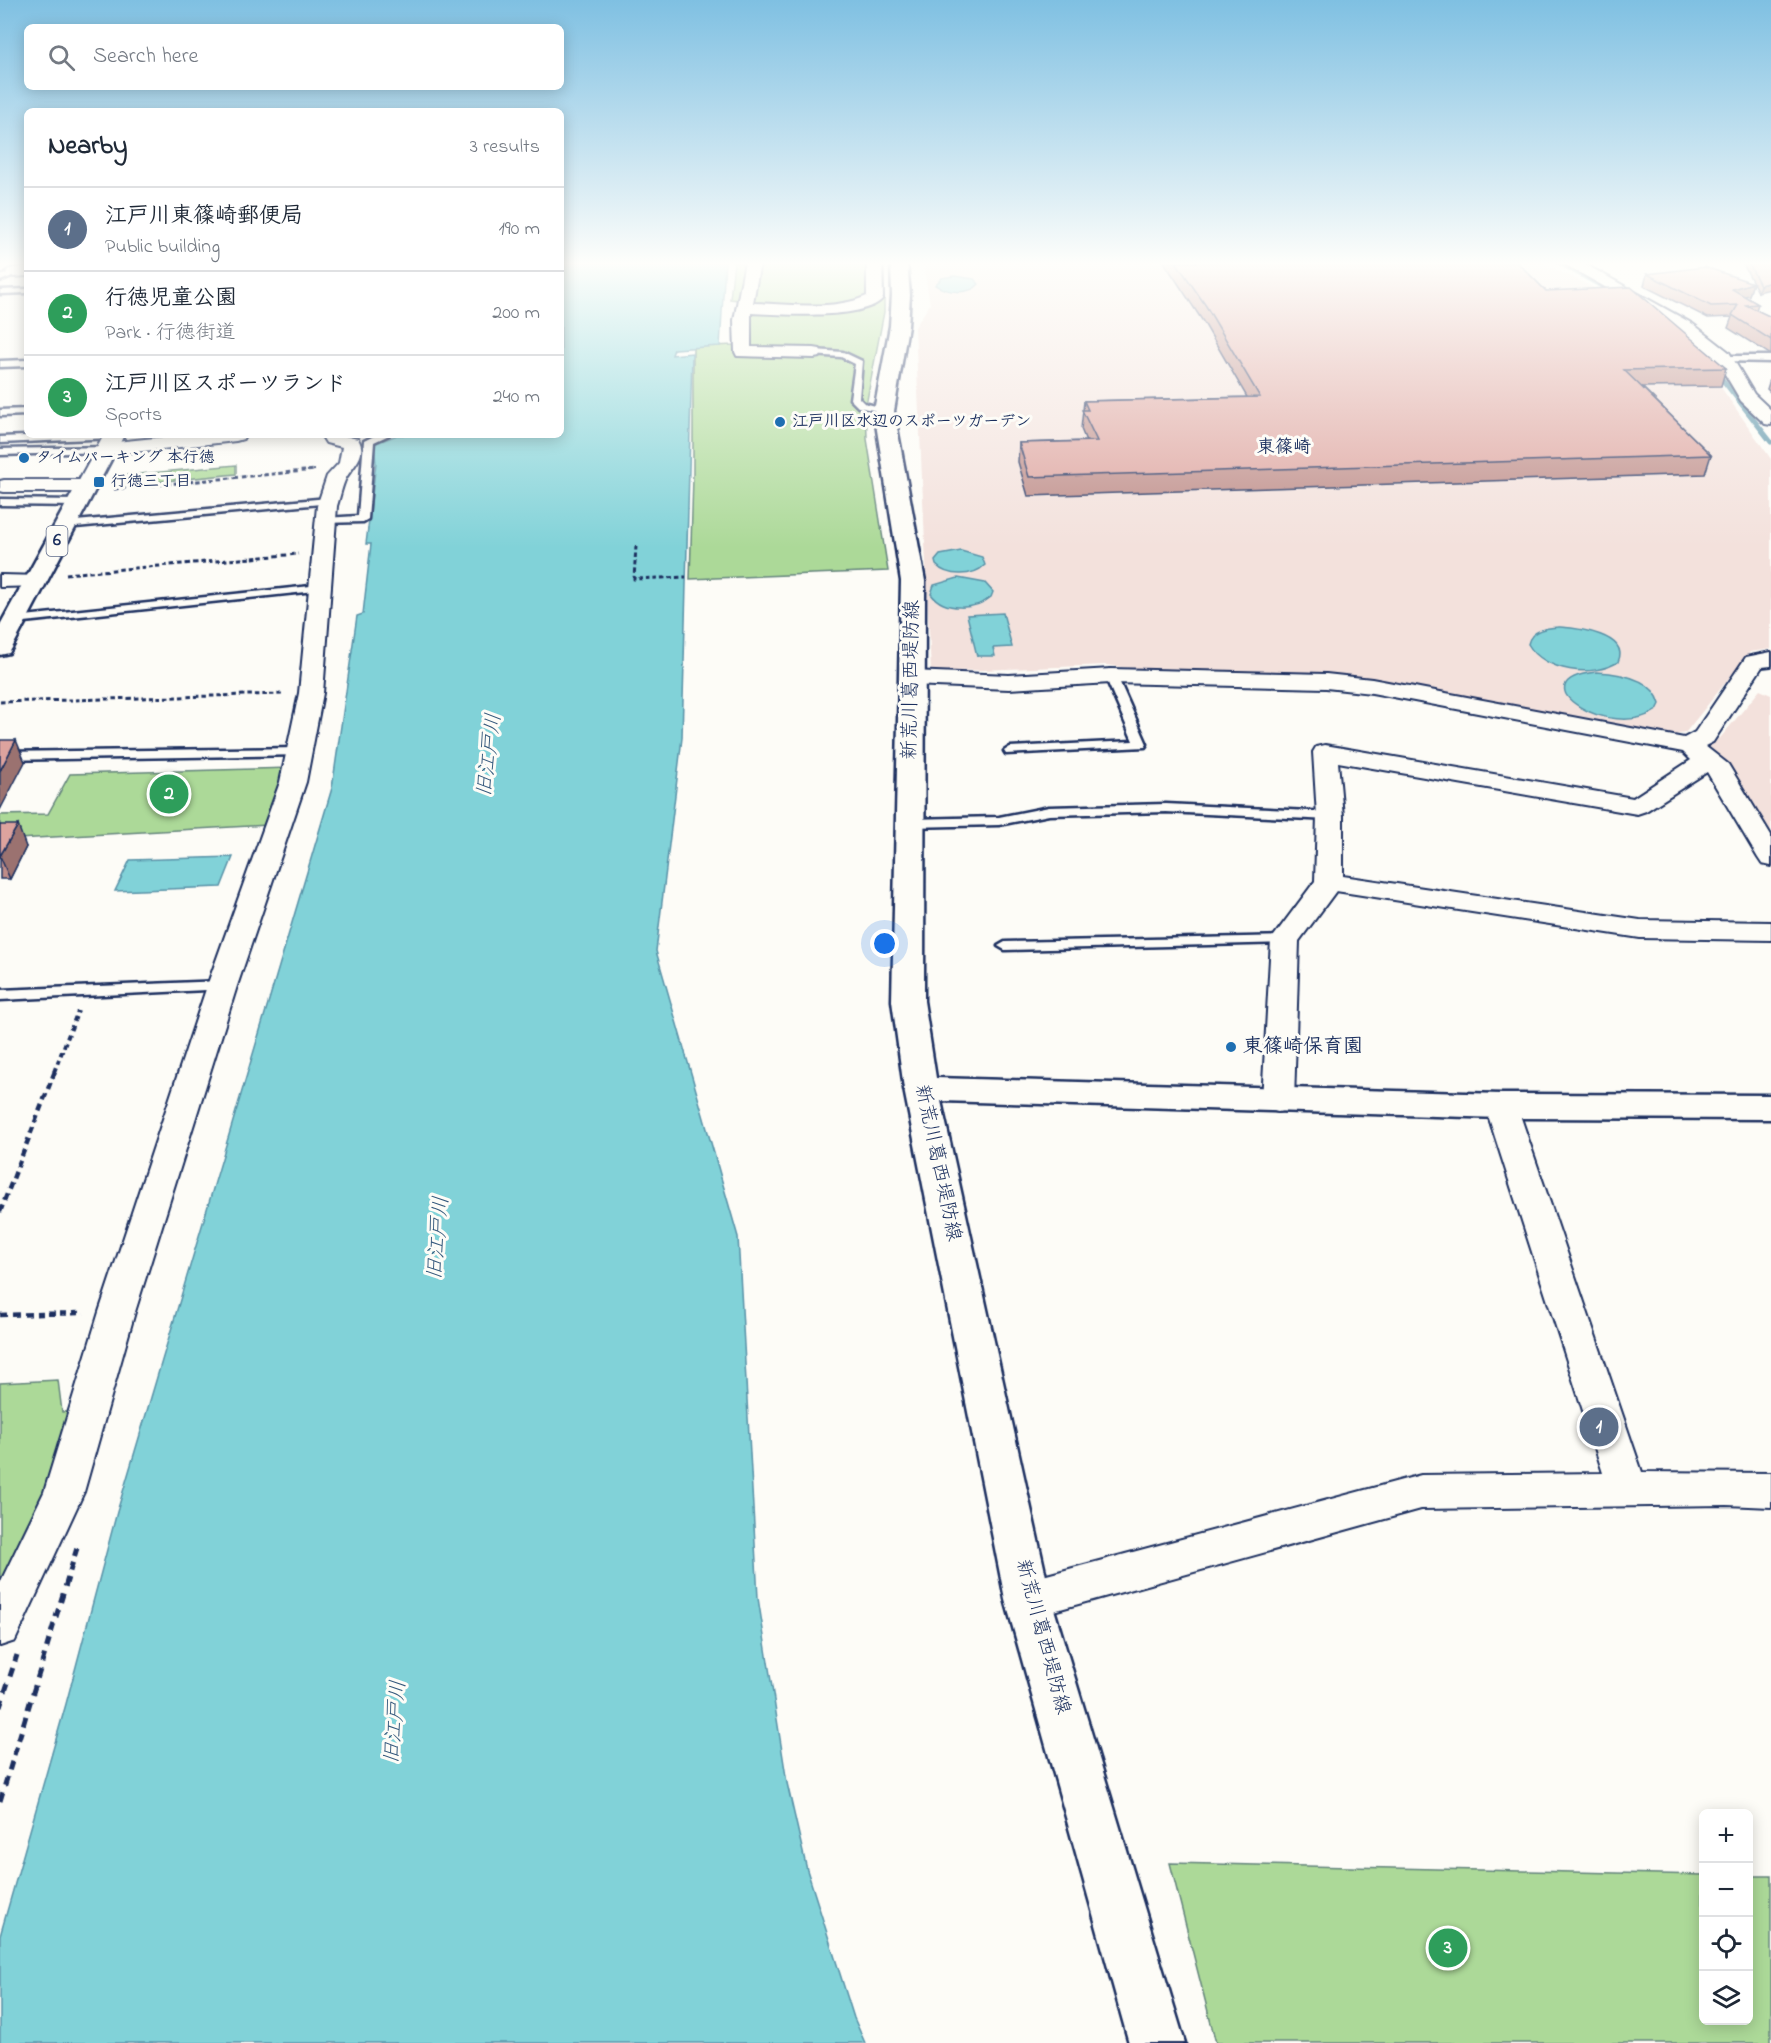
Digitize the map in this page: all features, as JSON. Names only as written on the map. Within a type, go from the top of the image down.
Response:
[{"type":"main road","name":"新荒川葛西堤防線","points":[[893,357],[884,411],[913,581],[908,1001],[921,1089],[1028,1599],[1157,2043]]},
{"type":"main road","name":"6","points":[[0,648],[111,440]]},
{"type":"main road","points":[[921,1089],[1501,1106],[1771,1107]]},
{"type":"street","points":[[1725,359],[1747,397],[1771,420]]},
{"type":"street","points":[[111,440],[161,438]]},
{"type":"street","points":[[0,1627],[64,1492],[117,1312],[222,986],[293,782],[311,693],[327,511],[337,476],[345,467],[352,445],[332,438]]},
{"type":"street","points":[[2,494],[82,494]]},
{"type":"street","points":[[0,581],[36,579]]},
{"type":"street","points":[[1278,1101],[1285,940],[1329,882],[1330,816],[1325,752],[1637,806],[1698,753],[1704,737],[1754,662],[1771,659]]},
{"type":"street","points":[[911,678],[1009,682],[1110,676],[1326,681],[1372,686],[1698,753],[1719,769],[1771,858]]},
{"type":"street","points":[[1329,882],[1640,929],[1771,931]]},
{"type":"street","points":[[1501,1106],[1628,1489]]},
{"type":"street","points":[[1028,1599],[1421,1492],[1628,1489],[1771,1490]]},
{"type":"lane","points":[[849,357],[859,363],[854,399],[861,405],[884,411]]},
{"type":"lane","points":[[1725,359],[1771,358]]},
{"type":"lane","points":[[0,364],[24,363]]},
{"type":"lane","points":[[0,413],[24,412]]},
{"type":"lane","points":[[65,525],[327,511],[363,519],[369,441],[376,438]]},
{"type":"lane","points":[[0,440],[111,440]]},
{"type":"lane","points":[[0,452],[111,440]]},
{"type":"lane","points":[[15,620],[320,588]]},
{"type":"lane","points":[[1010,751],[1141,744],[1110,676]]},
{"type":"lane","points":[[0,756],[300,752]]},
{"type":"lane","points":[[910,823],[999,821],[1049,811],[1166,808],[1330,816]]},
{"type":"lane","points":[[1005,946],[1285,940]]},
{"type":"lane","points":[[0,995],[222,986]]},
{"type":"path","points":[[82,494],[345,467]]},
{"type":"path","points":[[636,546],[634,579],[686,577]]},
{"type":"path","points":[[36,579],[323,552]]},
{"type":"path","points":[[0,702],[311,693]]},
{"type":"path","points":[[0,1212],[86,992]]},
{"type":"path","points":[[0,1315],[117,1312]]},
{"type":"shaded area","points":[[916,357],[1696,357],[1704,363],[1771,459],[1771,649],[1750,652],[1685,733],[1664,737],[1367,679],[1146,670],[1106,665],[931,672]]},
{"type":"shaded area","points":[[1760,690],[1771,695],[1771,843],[1706,748],[1721,737]]},
{"type":"green space","name":"江戸川区水辺のスポーツガーデン","points":[[693,357],[875,357],[866,405],[867,439],[888,571],[690,579]]},
{"type":"green space","points":[[236,465],[236,474],[113,486],[118,476]]},
{"type":"green space","points":[[289,768],[268,825],[0,840],[0,815],[48,814],[70,774]]},
{"type":"green space","points":[[58,1380],[62,1412],[76,1411],[49,1509],[0,1588],[0,1383]]},
{"type":"green space","points":[[1170,1863],[1699,1875],[1699,2025],[1753,2025],[1753,1876],[1771,1876],[1771,2043],[1216,2043]]},
{"type":"water","name":"旧江戸川","points":[[564,357],[692,357],[682,738],[656,951],[738,1237],[758,1598],[787,1783],[807,1870],[854,2018],[865,2043],[0,2043],[0,1936],[66,1704],[117,1512],[332,788],[357,616],[363,614],[371,544],[366,544],[376,463],[374,444],[389,438],[564,438]]},
{"type":"water","points":[[961,551],[982,557],[985,565],[974,572],[960,574],[947,572],[936,565],[935,561],[940,555]]},
{"type":"water","points":[[958,578],[985,583],[993,592],[991,597],[977,605],[960,607],[944,604],[931,594],[934,585]]},
{"type":"water","points":[[1003,613],[1012,647],[993,648],[995,656],[977,656],[967,615]]},
{"type":"water","points":[[1560,627],[1589,631],[1610,639],[1617,645],[1620,653],[1618,662],[1608,667],[1583,671],[1570,670],[1545,661],[1528,644],[1530,639],[1540,630]]},
{"type":"water","points":[[1596,672],[1624,676],[1642,683],[1656,695],[1660,704],[1657,710],[1638,718],[1617,719],[1596,714],[1579,706],[1568,696],[1565,686],[1573,678]]},
{"type":"water","points":[[233,857],[221,887],[115,891],[130,860]]},
{"type":"building","points":[[1236,357],[1713,357],[1726,368],[1624,370],[1711,455],[1029,477],[1019,443],[1097,441],[1082,410],[1088,410],[1084,401],[1260,397]]},
{"type":"building","points":[[0,740],[16,740],[0,771]]},
{"type":"building","points":[[0,825],[18,825],[0,856]]},
{"type":"waterway","points":[[1715,370],[1771,442]]},
{"type":"place","name":"江戸川区水辺のスポーツガーデン","points":[[780,422]]},
{"type":"place","name":"タイムパーキング 本行徳","points":[[24,458]]},
{"type":"place","name":"行徳三丁目","points":[[99,482]]},
{"type":"place","name":"行徳児童公園","points":[[169,794]]},
{"type":"place","name":"東篠崎保育園","points":[[1231,1047]]},
{"type":"place","name":"江戸川東篠崎郵便局","points":[[1599,1427]]},
{"type":"place","name":"江戸川区スポーツランド","points":[[1448,1948]]},
{"type":"district","name":"東篠崎","points":[[1284,448]]}]
